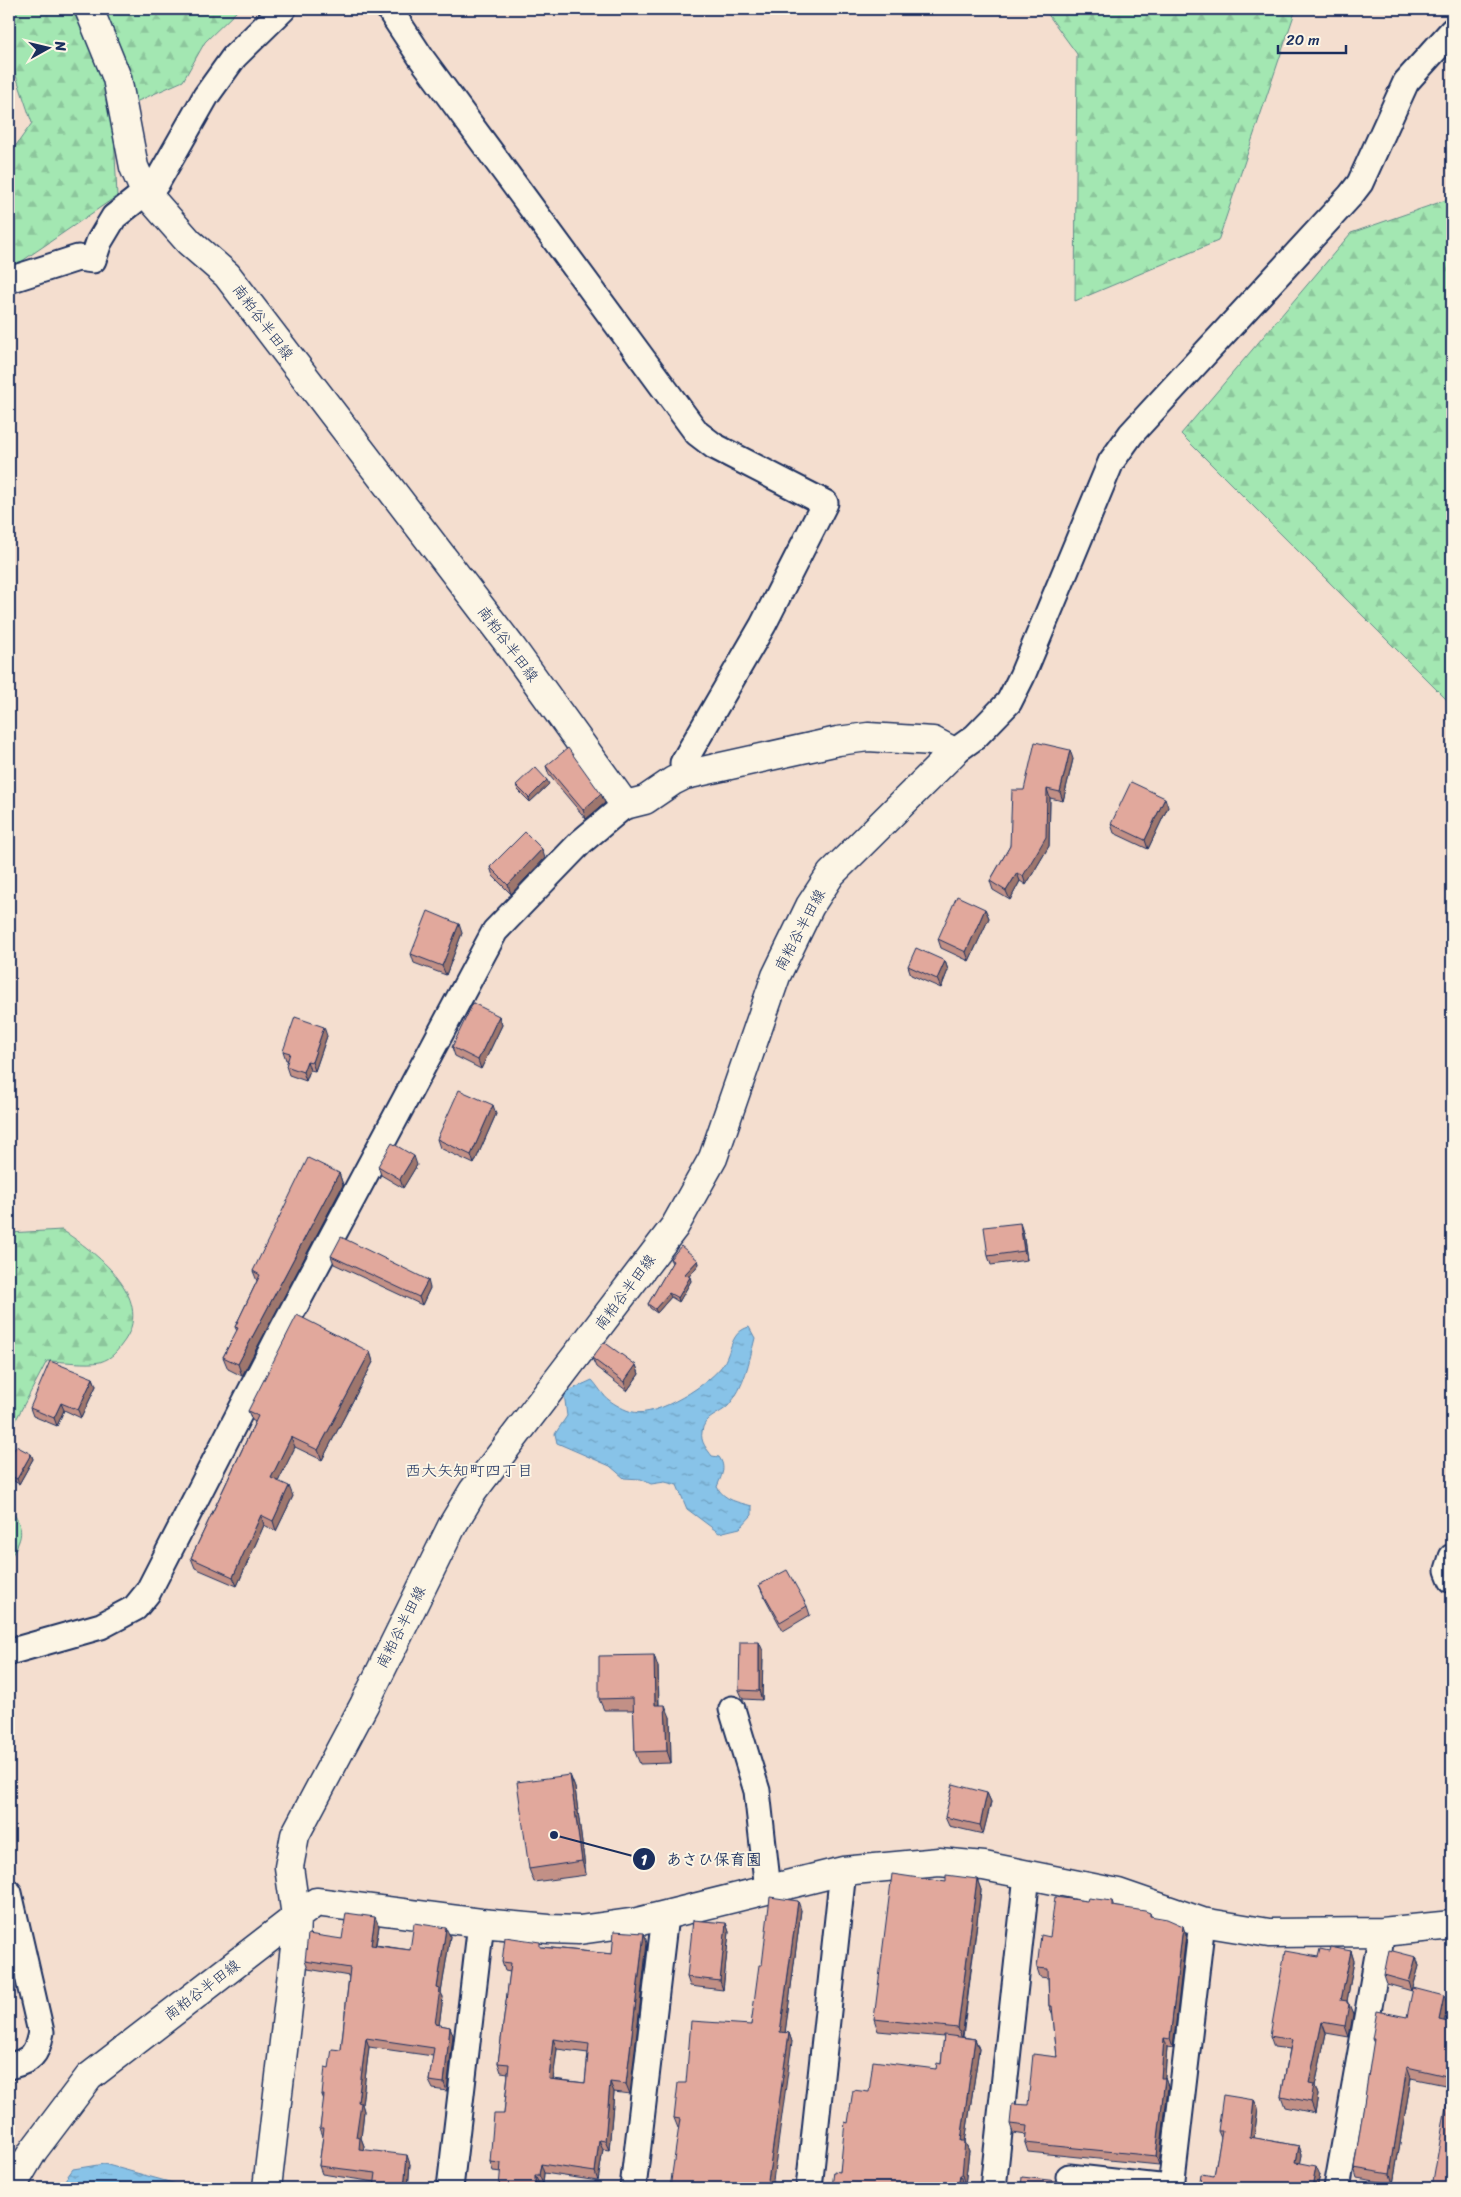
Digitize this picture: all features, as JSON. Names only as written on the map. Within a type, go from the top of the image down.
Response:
[{"type":"main road","name":"南粕谷半田線","points":[[89,9],[117,78],[134,168],[145,192],[189,242],[227,275],[512,648],[625,805]]},
{"type":"main road","points":[[625,805],[645,800],[685,775],[838,741],[868,737],[933,741],[954,752]]},
{"type":"main road","name":"南粕谷半田線","points":[[11,2188],[33,2151],[89,2077],[161,2020],[262,1945],[296,1916],[290,1867],[295,1835],[364,1705],[452,1526],[474,1491],[675,1226],[714,1158],[776,976],[810,906],[831,874],[954,752]]},
{"type":"main road","points":[[267,2188],[295,1947],[296,1916],[316,1902],[481,1923],[579,1930],[665,1916],[844,1871],[939,1862],[984,1866],[1118,1893],[1202,1922],[1269,1933],[1382,1932],[1452,1925]]},
{"type":"street","points":[[9,280],[78,258],[93,260],[99,242],[114,217],[156,184],[206,96],[234,57],[283,9]]},
{"type":"street","points":[[389,9],[488,150],[510,175],[610,317],[697,433],[714,446],[825,503],[763,626],[683,763],[685,775]]},
{"type":"street","points":[[954,752],[976,738],[1009,702],[1022,676],[1111,462],[1132,434],[1350,196],[1360,183],[1406,82],[1452,32]]},
{"type":"street","points":[[9,1652],[101,1626],[135,1608],[148,1592],[279,1336],[494,931],[581,842],[625,805]]},
{"type":"street","points":[[1452,1557],[1448,1570],[1452,1580]]},
{"type":"street","points":[[732,1709],[757,1791],[768,1890]]},
{"type":"street","points":[[809,2188],[844,1871]]},
{"type":"street","points":[[993,2188],[1027,1875]]},
{"type":"street","points":[[9,1893],[41,2032],[39,2045],[34,2055],[26,2061],[9,2066]]},
{"type":"street","points":[[633,2188],[665,1916]]},
{"type":"street","points":[[1069,2177],[1170,2188],[1202,1922]]},
{"type":"street","points":[[450,2188],[481,1923]]},
{"type":"street","points":[[1338,2188],[1382,1932]]},
{"type":"green space","points":[[9,9],[239,9],[205,42],[183,81],[113,112],[117,196],[9,270],[9,155],[32,123],[9,55]]},
{"type":"green space","points":[[1044,9],[1296,9],[1218,241],[1075,301],[1077,54]]},
{"type":"green space","points":[[1452,198],[1452,705],[1181,434],[1351,233]]},
{"type":"green space","points":[[62,1230],[90,1250],[117,1277],[127,1292],[132,1307],[132,1324],[120,1348],[112,1356],[100,1362],[47,1361],[9,1433],[9,1233]]},
{"type":"green space","points":[[9,1507],[18,1522],[21,1534],[9,1560]]},
{"type":"water","points":[[749,1327],[755,1338],[739,1391],[728,1406],[705,1423],[702,1436],[704,1445],[712,1456],[719,1457],[723,1465],[717,1487],[720,1492],[732,1500],[752,1506],[752,1515],[740,1528],[719,1533],[687,1509],[677,1485],[665,1482],[651,1484],[641,1479],[624,1478],[610,1466],[557,1443],[555,1434],[567,1416],[564,1393],[592,1380],[607,1398],[624,1409],[633,1412],[655,1410],[683,1397],[708,1380],[724,1363],[735,1337],[743,1329]]},
{"type":"water","points":[[104,2164],[191,2188],[59,2188],[73,2169]]},
{"type":"building","points":[[1035,742],[1070,750],[1060,792],[1047,789],[1046,837],[1023,876],[1017,873],[1006,891],[990,881],[1010,846],[1012,790],[1024,790]]},
{"type":"building","points":[[568,748],[601,794],[583,810],[546,766]]},
{"type":"building","points":[[535,767],[547,780],[529,798],[516,785]]},
{"type":"building","points":[[1131,782],[1165,798],[1145,840],[1111,824]]},
{"type":"building","points":[[525,832],[542,849],[508,885],[490,867]]},
{"type":"building","points":[[957,896],[985,909],[966,952],[938,939]]},
{"type":"building","points":[[428,911],[459,924],[442,966],[411,954]]},
{"type":"building","points":[[916,948],[945,961],[937,979],[908,966]]},
{"type":"building","points":[[473,1003],[499,1016],[478,1060],[452,1047]]},
{"type":"building","points":[[295,1017],[324,1027],[312,1062],[307,1061],[303,1072],[286,1066],[290,1053],[283,1051]]},
{"type":"building","points":[[459,1090],[493,1105],[471,1155],[437,1139]]},
{"type":"building","points":[[392,1143],[414,1156],[400,1179],[378,1166]]},
{"type":"building","points":[[308,1158],[339,1173],[238,1364],[223,1357],[238,1328],[235,1327],[260,1275],[253,1271]]},
{"type":"building","points":[[1020,1223],[1024,1251],[988,1256],[984,1227]]},
{"type":"building","points":[[341,1237],[428,1280],[419,1297],[331,1256]]},
{"type":"building","points":[[681,1246],[698,1260],[685,1274],[690,1277],[678,1298],[669,1293],[655,1309],[648,1304],[673,1261],[670,1259]]},
{"type":"building","points":[[297,1315],[370,1352],[318,1450],[291,1437],[271,1478],[289,1486],[273,1521],[261,1515],[233,1577],[191,1558],[258,1416],[248,1411]]},
{"type":"building","points":[[604,1342],[636,1365],[624,1382],[592,1358]]},
{"type":"building","points":[[50,1361],[93,1378],[78,1410],[61,1403],[54,1418],[30,1408]]},
{"type":"building","points":[[16,1446],[31,1454],[17,1479],[9,1475],[9,1459]]},
{"type":"building","points":[[787,1570],[807,1606],[780,1622],[759,1585]]},
{"type":"building","points":[[740,1642],[759,1642],[759,1691],[739,1690]]},
{"type":"building","points":[[654,1655],[655,1705],[665,1705],[667,1751],[635,1752],[633,1698],[599,1699],[599,1656]]},
{"type":"building","points":[[570,1775],[582,1861],[529,1869],[517,1782]]},
{"type":"building","points":[[953,1784],[987,1793],[980,1825],[945,1817]]},
{"type":"building","points":[[892,1874],[946,1882],[946,1875],[977,1879],[958,2028],[874,2019]]},
{"type":"building","points":[[770,1897],[798,1901],[780,2032],[789,2033],[767,2188],[670,2188],[680,2119],[674,2118],[678,2083],[686,2083],[691,2021],[751,2025],[759,1965],[762,1965]]},
{"type":"building","points":[[1055,1897],[1087,1901],[1088,1898],[1112,1901],[1112,1906],[1145,1911],[1150,1913],[1150,1916],[1167,1919],[1183,1926],[1170,2039],[1164,2038],[1161,2078],[1165,2078],[1156,2156],[1025,2143],[1027,2126],[1010,2124],[1012,2104],[1028,2105],[1033,2054],[1057,2057],[1052,2006],[1049,2006],[1048,1969],[1037,1968],[1041,1935],[1050,1937]]},
{"type":"building","points":[[346,1913],[375,1917],[371,1945],[410,1950],[414,1923],[446,1928],[437,1988],[440,1989],[435,2024],[450,2027],[444,2083],[429,2081],[434,2048],[366,2038],[358,2102],[361,2103],[356,2137],[360,2138],[359,2149],[407,2155],[404,2188],[374,2188],[376,2173],[319,2166],[324,2128],[320,2128],[325,2067],[329,2068],[332,2049],[341,2050],[350,1968],[305,1961],[308,1934],[342,1939]]},
{"type":"building","points":[[693,1920],[726,1923],[720,1981],[687,1977]]},
{"type":"building","points":[[614,1931],[644,1933],[626,2084],[610,2082],[605,2141],[599,2140],[595,2172],[541,2164],[539,2175],[535,2175],[535,2188],[499,2188],[501,2163],[490,2162],[494,2114],[504,2114],[509,2064],[498,2063],[511,1963],[502,1962],[505,1937],[540,1942],[540,1947],[612,1954]],"holes":[[[553,2039],[589,2044],[585,2083],[549,2079]]]},
{"type":"building","points":[[1330,1947],[1351,1951],[1341,2000],[1347,2001],[1349,2004],[1345,2026],[1322,2022],[1309,2083],[1314,2084],[1311,2102],[1281,2096],[1292,2040],[1270,2036],[1285,1951],[1318,1957],[1320,1949],[1329,1951]]},
{"type":"building","points":[[1389,1950],[1416,1957],[1409,1982],[1384,1975]]},
{"type":"building","points":[[1413,1988],[1444,1996],[1439,2020],[1452,2023],[1452,2188],[1432,2188],[1451,2077],[1407,2067],[1390,2174],[1354,2168],[1377,2011],[1407,2017]]},
{"type":"building","points":[[944,2035],[975,2039],[961,2141],[965,2141],[962,2175],[960,2175],[958,2188],[832,2188],[834,2171],[840,2172],[845,2122],[848,2123],[853,2090],[869,2092],[873,2061],[936,2069],[937,2063],[941,2064]]},
{"type":"building","points":[[1223,2095],[1254,2100],[1250,2137],[1299,2146],[1296,2162],[1316,2166],[1312,2187],[1294,2183],[1293,2188],[1199,2188],[1201,2174],[1214,2176],[1222,2131],[1218,2131]]},
{"type":"building","points":[[1022,2177],[1057,2181],[1065,2186],[1089,2188],[1021,2188]]},
{"type":"place","name":"あさひ保育園","points":[[554,1835]]},
{"type":"district","name":"西大矢知町四丁目","points":[[469,1470]]}]
